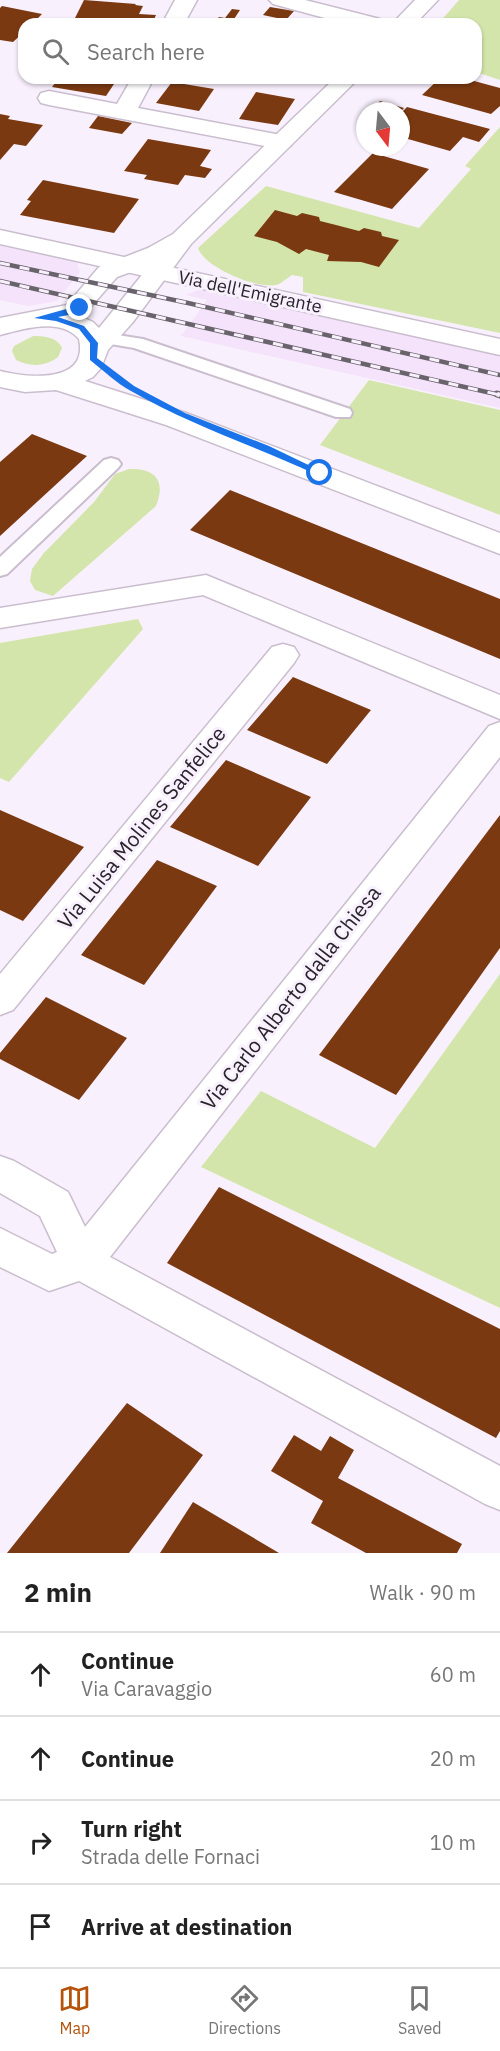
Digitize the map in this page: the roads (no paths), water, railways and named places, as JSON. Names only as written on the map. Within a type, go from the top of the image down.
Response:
[{"type":"street","points":[[176,18],[186,0]]},
{"type":"street","points":[[280,0],[349,18]]},
{"type":"street","points":[[410,18],[427,0]]},
{"type":"street","points":[[124,112],[140,84]]},
{"type":"street","points":[[59,382],[86,368],[98,348],[159,272],[182,238],[342,84]]},
{"type":"street","points":[[49,98],[281,142]]},
{"type":"street","name":"Via dell'Emigrante","points":[[0,237],[500,347]]},
{"type":"street","points":[[0,327],[17,321],[76,311],[108,272],[157,253],[182,238]]},
{"type":"street","points":[[37,318],[57,319],[75,324],[92,337],[98,348],[131,388],[182,415],[267,448],[320,473]]},
{"type":"street","points":[[8,384],[59,382],[176,419],[500,544]]},
{"type":"street","points":[[0,618],[206,585],[500,708]]},
{"type":"street","name":"Via Luisa Molines Sanfelice","points":[[0,1000],[283,655]]},
{"type":"street","name":"Via Carlo Alberto dalla Chiesa","points":[[82,1262],[500,734]]},
{"type":"street","points":[[0,1173],[54,1204],[82,1262],[500,1489]]},
{"type":"street","points":[[0,1246],[50,1273],[82,1262]]},
{"type":"lane","points":[[98,348],[137,343],[343,413]]},
{"type":"lane","points":[[0,569],[111,464]]},
{"type":"railway","points":[[0,263],[188,303],[500,375]]},
{"type":"railway","points":[[0,281],[500,395],[497,394]]}]
